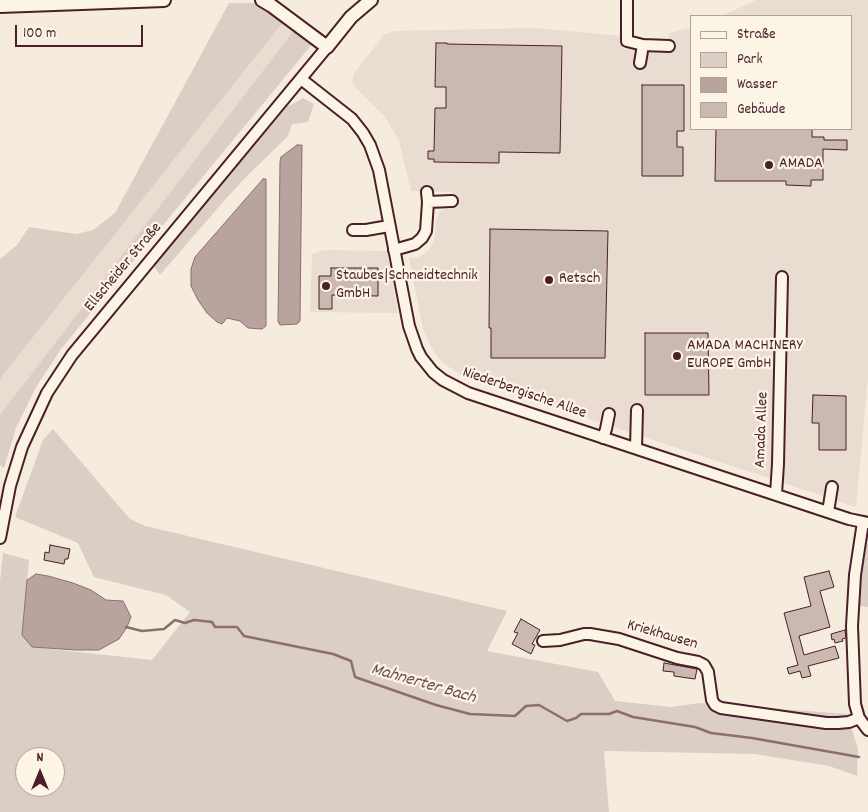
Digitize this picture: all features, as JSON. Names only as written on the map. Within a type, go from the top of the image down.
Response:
[{"type":"main road","points":[[0,6],[164,0]]},
{"type":"main road","points":[[267,2],[327,47],[351,17],[371,0]]},
{"type":"street","points":[[627,0],[627,41],[643,45],[669,46]]},
{"type":"street","points":[[640,63],[643,45]]},
{"type":"street","name":"Ellscheider Straße","points":[[0,538],[10,486],[22,447],[47,393],[67,362],[102,317],[327,47]]},
{"type":"street","name":"Niederbergische Allee","points":[[301,79],[352,119],[370,144],[379,170],[413,340],[421,357],[433,372],[443,380],[468,393],[828,512],[866,522]]},
{"type":"street","points":[[394,250],[415,244],[422,238],[426,231],[427,197],[452,201]]},
{"type":"street","points":[[353,230],[389,226]]},
{"type":"street","name":"Amada Allee","points":[[771,493],[779,278]]},
{"type":"street","points":[[636,448],[637,410]]},
{"type":"street","points":[[604,438],[609,414]]},
{"type":"street","points":[[828,512],[832,487]]},
{"type":"street","points":[[866,522],[855,575],[852,626],[855,704],[859,718],[868,730]]},
{"type":"street","name":"Kriekhausen","points":[[543,641],[560,640],[590,634],[627,642],[677,658],[698,662],[704,665],[708,672],[712,700],[715,705],[722,708],[826,723],[849,722],[859,718]]},
{"type":"shaded area","points":[[756,0],[868,0],[868,377],[856,507],[614,427],[613,415],[603,412],[599,422],[471,380],[442,362],[431,347],[423,329],[409,258],[419,257],[429,250],[434,241],[439,212],[445,209],[452,209],[452,192],[411,191],[399,141],[386,118],[356,88],[352,81],[355,72],[384,35],[394,31],[535,28],[622,36],[622,49],[668,50],[669,33],[690,28],[690,130],[853,130],[853,15],[724,15]]},
{"type":"shaded area","points":[[284,21],[294,30],[0,415],[0,379]]},
{"type":"shaded area","points":[[324,250],[387,251],[398,313],[310,312],[312,254]]},
{"type":"green space","points":[[229,3],[255,3],[284,21],[0,379],[0,259],[17,245],[29,227],[76,234],[93,230],[115,213]]},
{"type":"green space","points":[[294,30],[313,43],[61,349],[36,387],[16,428],[4,468],[0,465],[0,415]]},
{"type":"green space","points":[[303,98],[314,104],[308,122],[292,124],[288,136],[245,178],[160,275],[153,265],[287,107]]},
{"type":"green space","points":[[53,429],[130,519],[145,526],[507,611],[487,651],[598,672],[615,701],[671,707],[700,703],[847,714],[858,749],[857,776],[829,766],[755,754],[604,751],[609,812],[0,812],[0,581],[3,553],[29,560],[22,635],[32,647],[152,660],[190,612],[166,595],[94,577],[78,543],[15,517],[43,440]]},
{"type":"green space","points":[[868,529],[868,607],[855,605],[865,532]]},
{"type":"water","points":[[297,145],[302,145],[300,321],[297,324],[280,325],[278,321],[280,162],[281,157]]},
{"type":"water","points":[[263,179],[266,179],[266,326],[262,329],[248,328],[240,321],[227,318],[222,324],[207,313],[198,300],[191,286],[191,269],[195,257]]},
{"type":"water","points":[[36,574],[73,583],[91,590],[106,600],[123,601],[131,617],[119,639],[99,650],[32,647],[22,635],[27,580]]},
{"type":"building","points":[[436,43],[562,46],[560,153],[499,152],[499,163],[434,162],[434,159],[428,159],[428,151],[434,151],[435,108],[446,108],[446,87],[435,87]]},
{"type":"building","points":[[642,85],[684,85],[684,131],[677,131],[677,147],[683,147],[683,176],[642,176]]},
{"type":"building","name":"AMADA","points":[[716,130],[812,130],[812,137],[824,137],[824,140],[847,140],[847,150],[823,149],[823,180],[811,180],[811,186],[786,185],[786,181],[715,181]]},
{"type":"building","name":"Retsch","points":[[490,229],[608,231],[605,358],[491,358],[491,328],[489,328]]},
{"type":"building","points":[[331,268],[378,268],[378,296],[332,295],[332,309],[319,309],[319,276],[331,276]]},
{"type":"building","name":"AMADA MACHINERY EUROPE GmbH","points":[[645,333],[708,333],[709,395],[645,395]]},
{"type":"building","points":[[813,395],[846,396],[846,450],[819,450],[819,423],[812,423]]},
{"type":"building","points":[[50,545],[70,549],[68,559],[65,559],[64,564],[44,560],[45,552],[49,553]]},
{"type":"building","points":[[829,571],[834,587],[820,591],[830,627],[799,636],[804,655],[835,646],[839,658],[808,666],[811,676],[802,678],[800,671],[789,674],[787,668],[798,665],[784,613],[811,606],[804,577]]},
{"type":"building","points":[[521,619],[540,630],[532,644],[535,645],[531,654],[512,644],[518,633],[514,632]]},
{"type":"building","points":[[845,630],[846,638],[842,639],[843,641],[835,643],[834,639],[832,640],[831,634]]},
{"type":"building","points":[[664,663],[697,669],[695,679],[674,676],[674,672],[663,671]]},
{"type":"waterway","name":"Mahnerter Bach","points":[[126,627],[142,631],[164,629],[175,620],[185,623],[194,620],[212,622],[215,627],[237,627],[244,636],[333,654],[351,661],[355,677],[436,705],[470,714],[515,716],[526,706],[539,705],[567,721],[581,714],[609,714],[617,711],[633,717],[695,727],[711,733],[752,738],[859,757]]},
{"type":"place","name":"AMADA","points":[[769,165]]},
{"type":"place","name":"Retsch","points":[[549,280]]},
{"type":"place","name":"Staubes|Schneidtechnik GmbH","points":[[326,286]]},
{"type":"place","name":"AMADA MACHINERY EUROPE GmbH","points":[[677,356]]}]
